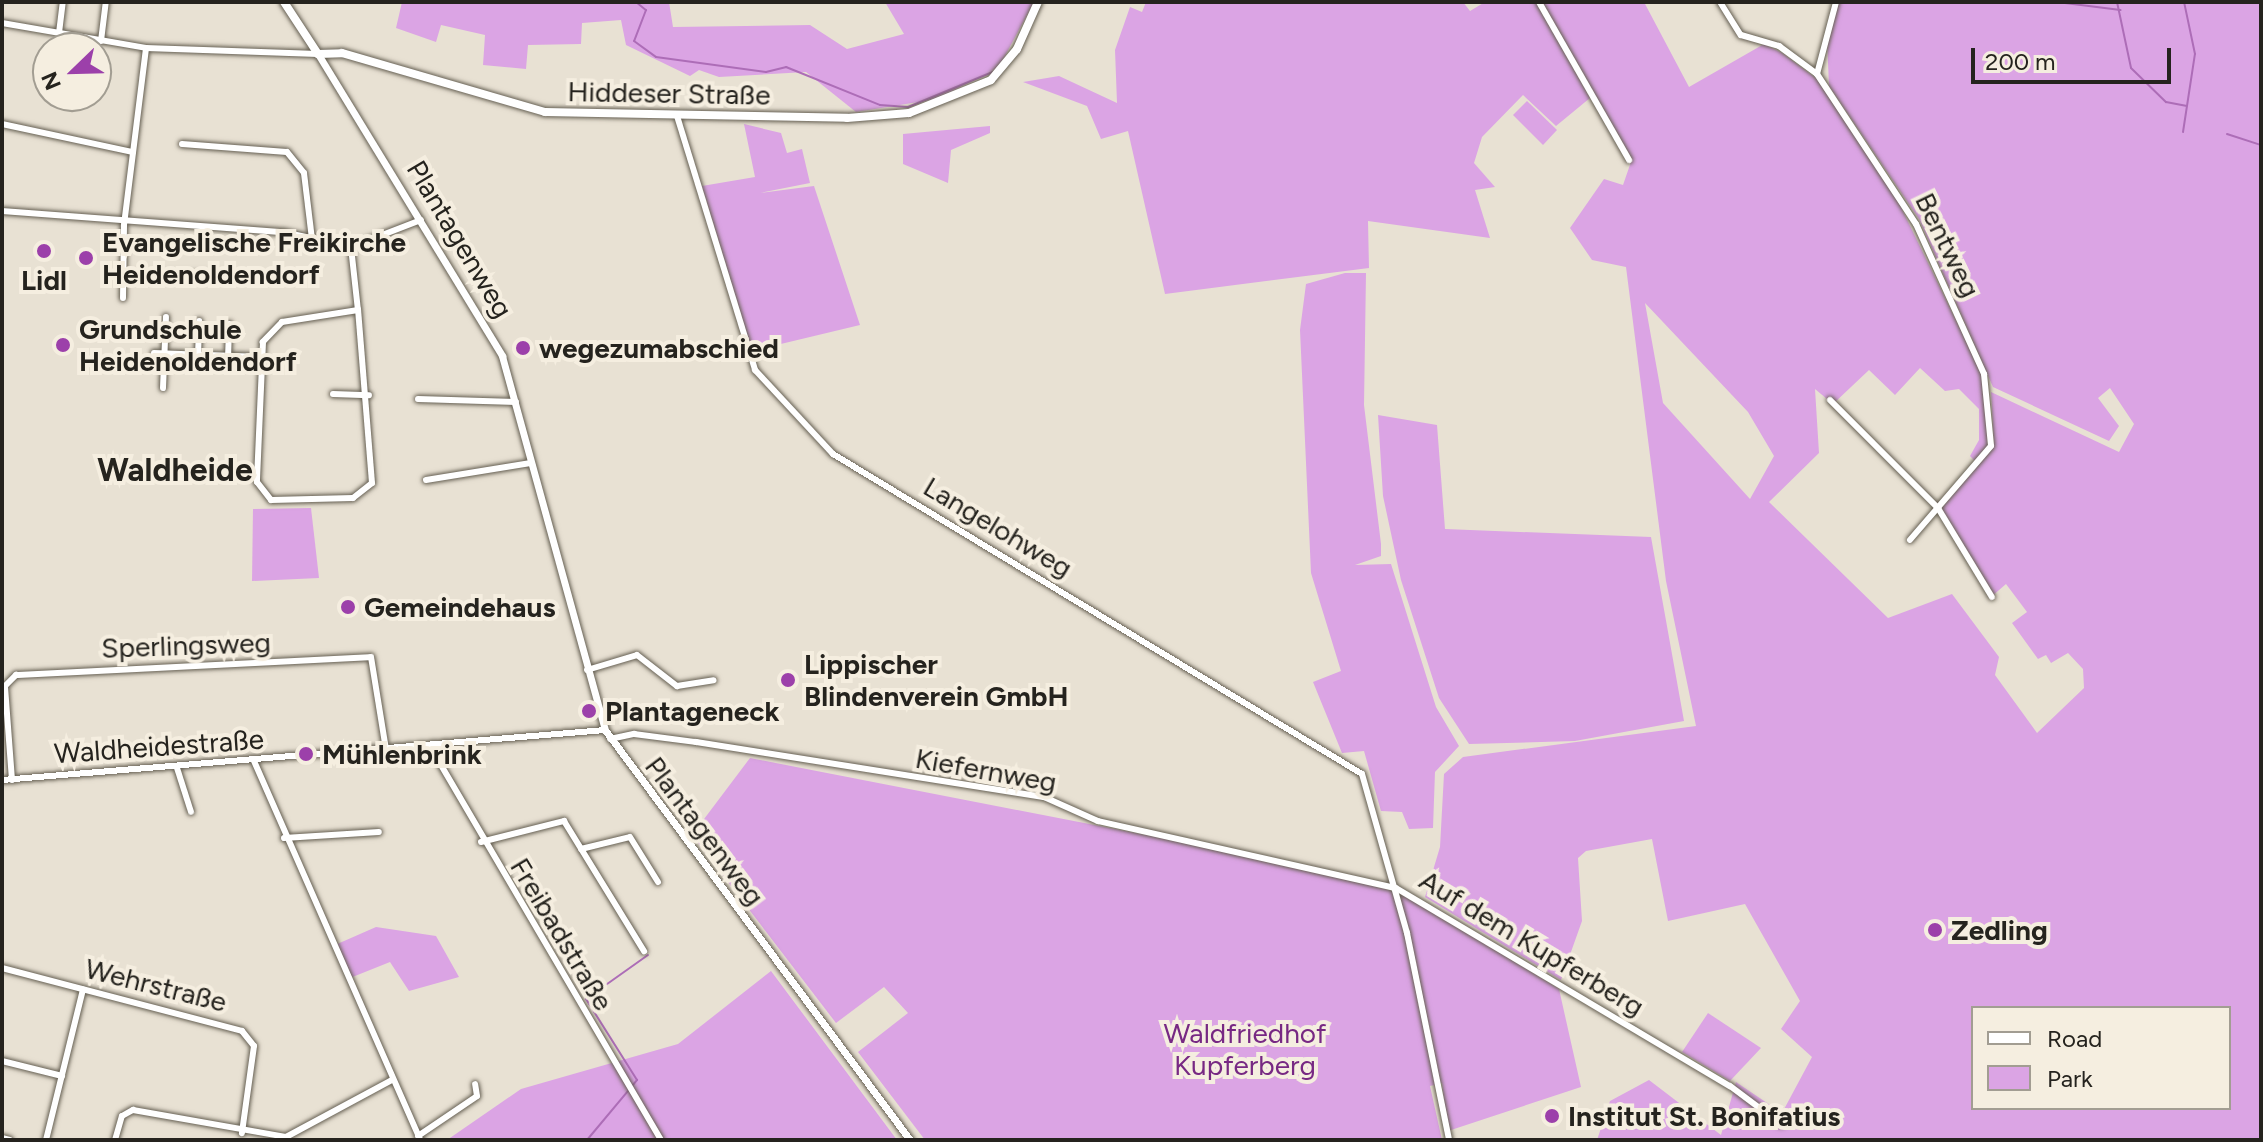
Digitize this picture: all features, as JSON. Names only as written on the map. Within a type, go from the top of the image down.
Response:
[{"type":"main road","points":[[284,2],[318,54]]},
{"type":"main road","name":"Hiddeser Straße","points":[[318,54],[342,53],[545,112],[873,117],[926,108],[1000,72],[1038,2]]},
{"type":"street","points":[[59,32],[63,2]]},
{"type":"street","points":[[102,32],[106,2]]},
{"type":"street","points":[[1539,2],[1629,160]]},
{"type":"street","points":[[1720,2],[1741,35],[1779,46],[1817,74],[1836,2]]},
{"type":"street","points":[[2,23],[53,32]]},
{"type":"street","points":[[112,43],[146,48],[318,54]]},
{"type":"street","points":[[123,298],[124,225],[146,48]]},
{"type":"street","name":"Plantagenweg","points":[[318,54],[488,326],[516,402],[605,730],[910,1140]]},
{"type":"street","name":"Bentweg","points":[[1817,74],[1916,224],[1988,388],[1991,446],[1910,540]]},
{"type":"street","name":"Langelohweg","points":[[677,116],[755,370],[791,412],[833,454],[1353,765],[1372,801],[1396,888]]},
{"type":"street","points":[[2,124],[133,152]]},
{"type":"street","points":[[182,144],[287,152],[304,173],[312,239]]},
{"type":"street","points":[[2,211],[124,225],[312,239],[351,247],[421,220]]},
{"type":"street","points":[[351,247],[369,395],[372,483],[365,494],[271,500],[257,482],[261,357],[269,331],[282,322],[358,310]]},
{"type":"street","points":[[123,275],[226,275]]},
{"type":"street","points":[[163,388],[166,317]]},
{"type":"street","points":[[198,356],[199,321]]},
{"type":"street","points":[[228,358],[229,324]]},
{"type":"street","points":[[154,353],[261,357]]},
{"type":"street","points":[[333,394],[369,395]]},
{"type":"street","points":[[418,399],[516,402]]},
{"type":"street","points":[[1830,400],[1938,508],[1992,597]]},
{"type":"street","points":[[426,480],[531,463]]},
{"type":"street","points":[[587,670],[637,655],[677,686],[714,680]]},
{"type":"street","name":"Sperlingsweg","points":[[12,780],[5,686],[16,675],[371,657],[386,750]]},
{"type":"street","name":"Waldheidestraße","points":[[2,780],[431,748],[605,730]]},
{"type":"street","name":"Kiefernweg","points":[[610,739],[680,740],[1044,797],[1098,821],[1396,888]]},
{"type":"street","name":"Freibadstraße","points":[[431,748],[481,842],[661,1140]]},
{"type":"street","points":[[254,761],[284,838],[419,1138],[477,1096],[475,1084]]},
{"type":"street","points":[[177,768],[191,812]]},
{"type":"street","points":[[481,842],[564,821],[644,951]]},
{"type":"street","points":[[284,838],[379,832]]},
{"type":"street","points":[[581,849],[630,837],[658,882]]},
{"type":"street","name":"Auf dem Kupferberg","points":[[1396,888],[1730,1086],[1781,1124]]},
{"type":"street","name":"Auf dem Kupferberg","points":[[1396,888],[1449,1140]]},
{"type":"street","name":"Wehrstraße","points":[[2,968],[242,1031],[254,1046],[242,1133]]},
{"type":"street","points":[[46,1140],[83,989]]},
{"type":"street","points":[[2,1061],[62,1076]]},
{"type":"street","points":[[115,1140],[122,1116],[133,1110],[242,1133],[300,1134],[392,1080]]},
{"type":"street","points":[[2,1138],[10,1140]]},
{"type":"green space","points":[[402,2],[669,2],[673,27],[810,25],[847,49],[904,34],[885,2],[1034,2],[999,67],[937,99],[856,112],[806,72],[719,77],[699,70],[690,76],[626,45],[621,20],[582,23],[581,44],[528,45],[526,69],[483,65],[485,35],[441,25],[436,42],[396,28]]},
{"type":"green space","points":[[1146,2],[1463,2],[1470,11],[1485,2],[1536,2],[1590,98],[1556,126],[1523,95],[1482,137],[1474,163],[1495,187],[1475,190],[1490,238],[1368,221],[1369,268],[1165,294],[1128,131],[1101,139],[1087,106],[1023,82],[1059,76],[1117,103],[1115,50],[1130,7],[1142,12]]},
{"type":"green space","points":[[1542,2],[1644,2],[1689,87],[1764,44],[1782,53],[1817,79],[1894,193],[1983,376],[1988,445],[1975,461],[1970,456],[1979,440],[1979,409],[1959,389],[1945,391],[1920,368],[1895,395],[1869,370],[1833,404],[1815,389],[1819,453],[1769,502],[1888,618],[1952,594],[1999,657],[1995,675],[2037,733],[2084,688],[2083,669],[2068,653],[2051,663],[2046,655],[2038,659],[2012,623],[2027,612],[2006,584],[1991,597],[1941,509],[1994,446],[1991,392],[2119,452],[2134,424],[2110,388],[2098,398],[2119,426],[2109,441],[1993,387],[1919,219],[1829,86],[1827,40],[1839,2],[2261,2],[2261,1140],[1597,1140],[1610,1101],[1649,1080],[1721,1135],[1736,1082],[1782,1113],[1812,1057],[1781,1029],[1800,1001],[1745,904],[1668,921],[1652,839],[1586,851],[1578,858],[1582,921],[1561,980],[1425,897],[1440,847],[1444,774],[1463,757],[1696,726],[1666,581],[1626,267],[1592,260],[1570,228],[1604,179],[1623,185],[1632,159]],"holes":[[[1645,303],[1748,412],[1774,456],[1750,499],[1663,403]]]},
{"type":"green space","points":[[1527,101],[1557,130],[1543,145],[1513,115]]},
{"type":"green space","points":[[744,124],[781,133],[787,153],[802,149],[810,183],[760,193],[814,186],[860,325],[752,351],[702,186],[755,177]]},
{"type":"green space","points":[[990,126],[990,133],[951,150],[948,183],[903,164],[903,134]]},
{"type":"green space","points":[[1345,273],[1366,273],[1364,405],[1381,544],[1381,556],[1355,565],[1391,564],[1436,707],[1459,746],[1435,772],[1433,828],[1409,829],[1402,812],[1381,811],[1364,751],[1342,753],[1313,682],[1341,671],[1311,573],[1300,330],[1306,284]]},
{"type":"green space","points":[[1378,415],[1437,425],[1445,529],[1651,537],[1684,721],[1575,741],[1469,744],[1439,698],[1401,580],[1383,496]]},
{"type":"green space","points":[[311,508],[319,578],[252,581],[253,509]]},
{"type":"green space","name":"Waldfriedhof Kupferberg","points":[[750,758],[1259,857],[1404,894],[1559,989],[1581,1087],[1448,1131],[1442,1083],[1430,1086],[1442,1140],[925,1140],[858,1052],[908,1013],[884,987],[836,1023],[692,835]]},
{"type":"green space","points":[[376,927],[436,936],[459,977],[409,991],[390,962],[350,978],[335,945]]},
{"type":"green space","points":[[771,971],[897,1140],[447,1140],[521,1089],[678,1044]]},
{"type":"green space","points":[[1708,1013],[1761,1048],[1730,1081],[1682,1052]]},
{"type":"waterway","points":[[636,2],[646,10],[634,41],[656,57],[766,72],[786,67],[880,105],[908,107],[995,71]]},
{"type":"waterway","points":[[2057,2],[2120,10]]},
{"type":"waterway","points":[[2117,2],[2131,68],[2166,102],[2186,106]]},
{"type":"waterway","points":[[2183,132],[2195,54],[2184,2]]},
{"type":"waterway","points":[[2227,134],[2261,145]]},
{"type":"waterway","points":[[632,1086],[637,1080],[586,999],[648,955]]},
{"type":"waterway","points":[[587,1140],[628,1091]]},
{"type":"place","name":"Lidl","points":[[44,251]]},
{"type":"place","name":"Evangelische Freikirche Heidenoldendorf","points":[[86,258]]},
{"type":"place","name":"Grundschule Heidenoldendorf","points":[[63,345]]},
{"type":"place","name":"wegezumabschied","points":[[523,348]]},
{"type":"place","name":"Gemeindehaus","points":[[348,607]]},
{"type":"place","name":"Lippischer Blindenverein GmbH","points":[[788,680]]},
{"type":"place","name":"Plantageneck","points":[[589,711]]},
{"type":"place","name":"Mühlenbrink","points":[[306,754]]},
{"type":"place","name":"Zedling","points":[[1935,930]]},
{"type":"place","name":"Institut St. Bonifatius","points":[[1552,1116]]},
{"type":"district","name":"Waldheide","points":[[175,470]]}]
